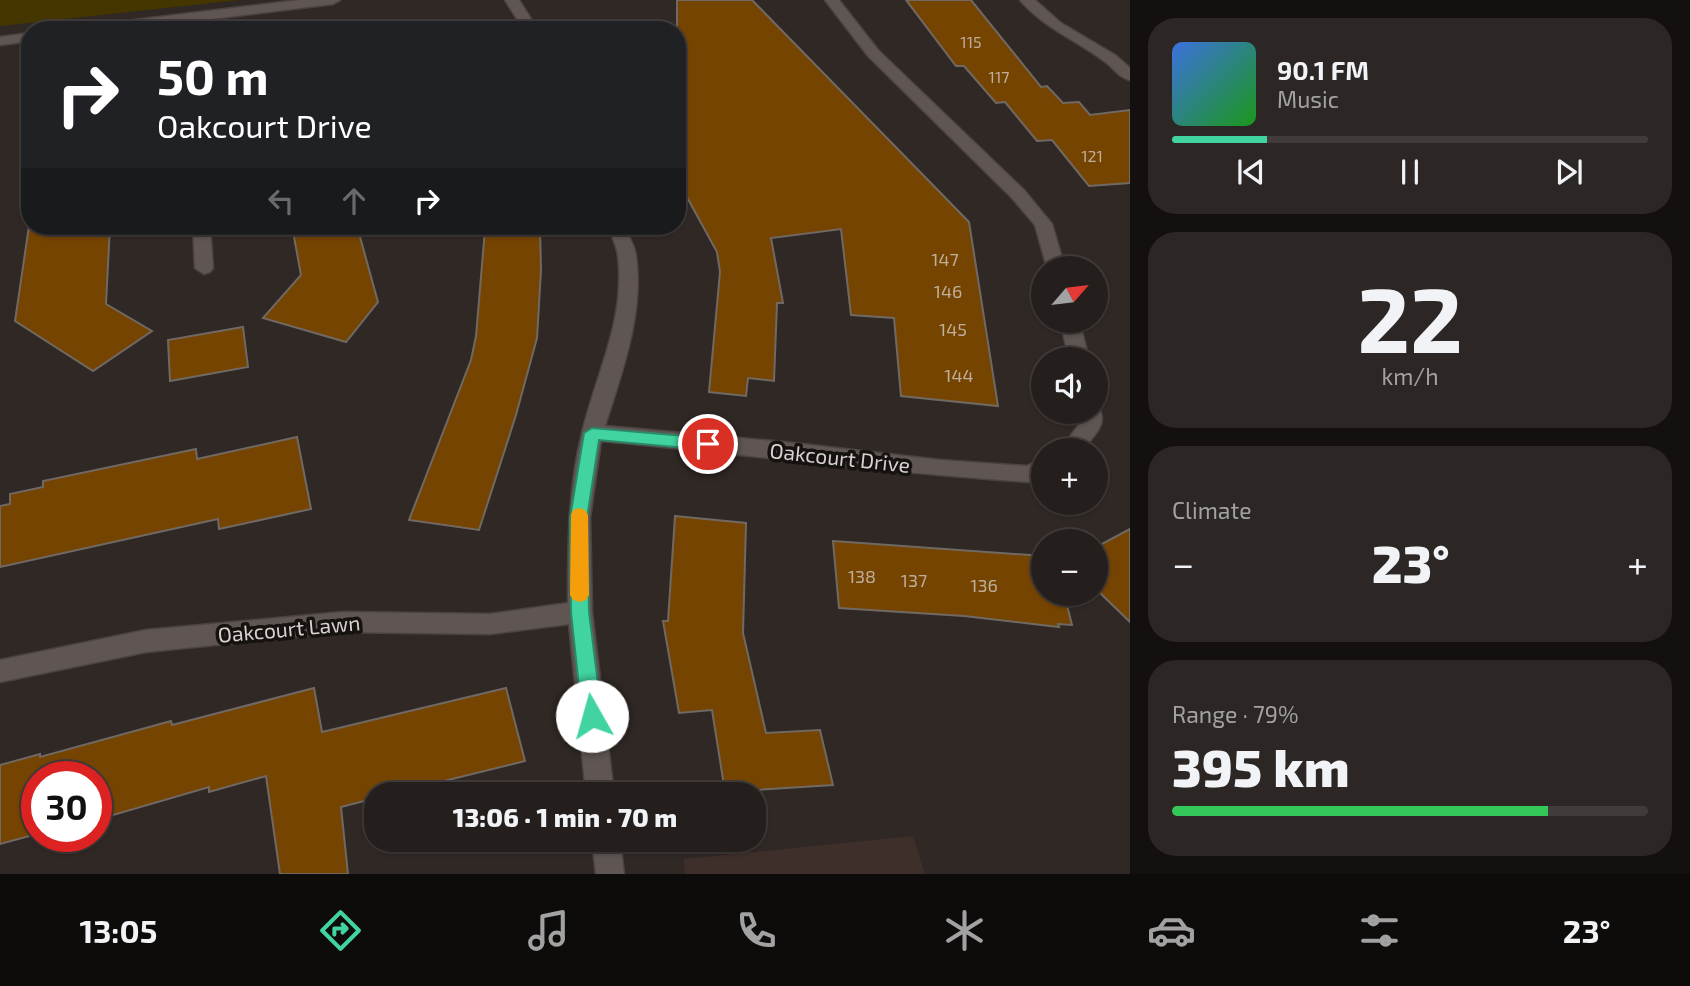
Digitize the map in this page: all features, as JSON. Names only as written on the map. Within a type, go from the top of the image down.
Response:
[{"type":"street","points":[[202,21],[333,0]]},
{"type":"street","points":[[512,0],[525,21]]},
{"type":"street","points":[[832,0],[873,53],[1018,194],[1042,224],[1052,256]]},
{"type":"street","points":[[1027,0],[1056,26],[1110,58],[1130,76]]},
{"type":"street","points":[[0,41],[21,38]]},
{"type":"street","points":[[202,235],[204,268]]},
{"type":"street","points":[[599,782],[580,612],[579,518],[592,433],[612,372],[628,306],[627,254],[620,235]]},
{"type":"street","points":[[1080,438],[1092,424]]},
{"type":"street","name":"Oakcourt Drive","points":[[592,433],[784,450],[940,468],[1031,473]]},
{"type":"street","name":"Oakcourt Lawn","points":[[0,671],[146,641],[343,622],[490,624],[580,612]]},
{"type":"street","points":[[607,852],[610,874]]},
{"type":"shaded area","points":[[0,0],[239,0],[46,21],[21,21],[21,24],[0,26]]},
{"type":"shaded area","points":[[913,836],[925,874],[685,874],[684,859]]},
{"type":"building","points":[[677,0],[752,0],[969,222],[998,406],[901,396],[894,318],[851,315],[841,229],[771,238],[783,303],[777,303],[774,381],[748,378],[746,396],[709,392],[720,272],[717,252],[686,195],[686,21],[677,21]]},
{"type":"building","points":[[906,0],[971,0],[1041,87],[1047,86],[1063,103],[1079,102],[1090,115],[1130,110],[1130,183],[1089,186],[1052,140],[1037,141],[1005,102],[996,103],[964,66],[956,66]]},
{"type":"building","points":[[28,235],[110,235],[106,304],[152,331],[93,371],[15,321]]},
{"type":"building","points":[[294,235],[359,235],[378,302],[346,342],[263,318],[301,275]]},
{"type":"building","points":[[484,235],[540,235],[537,338],[516,415],[479,530],[409,520],[471,360],[476,336]]},
{"type":"building","points":[[243,327],[248,367],[170,381],[168,340]]},
{"type":"building","points":[[297,437],[311,509],[219,529],[218,519],[0,567],[0,506],[10,504],[10,494],[43,487],[43,481],[196,449],[197,459]]},
{"type":"building","points":[[675,516],[746,523],[743,633],[766,733],[820,730],[833,785],[766,789],[766,782],[723,782],[712,710],[679,713],[663,621],[668,621]]},
{"type":"building","points":[[1130,529],[1130,622],[1108,601],[1108,541]]},
{"type":"building","points":[[833,541],[1031,555],[1031,606],[1067,606],[1072,625],[1058,624],[1059,627],[964,616],[839,608]]},
{"type":"building","points":[[314,688],[322,732],[506,688],[525,761],[440,782],[364,782],[364,801],[341,807],[348,874],[280,874],[266,776],[209,792],[209,787],[112,815],[112,761],[21,761],[21,838],[0,844],[0,765],[40,754],[40,757],[171,721],[172,725]]},
{"type":"slow traffic","points":[[579,515],[580,595]]},
{"type":"route","points":[[592,716],[580,612],[579,518],[592,433],[708,444]]}]
